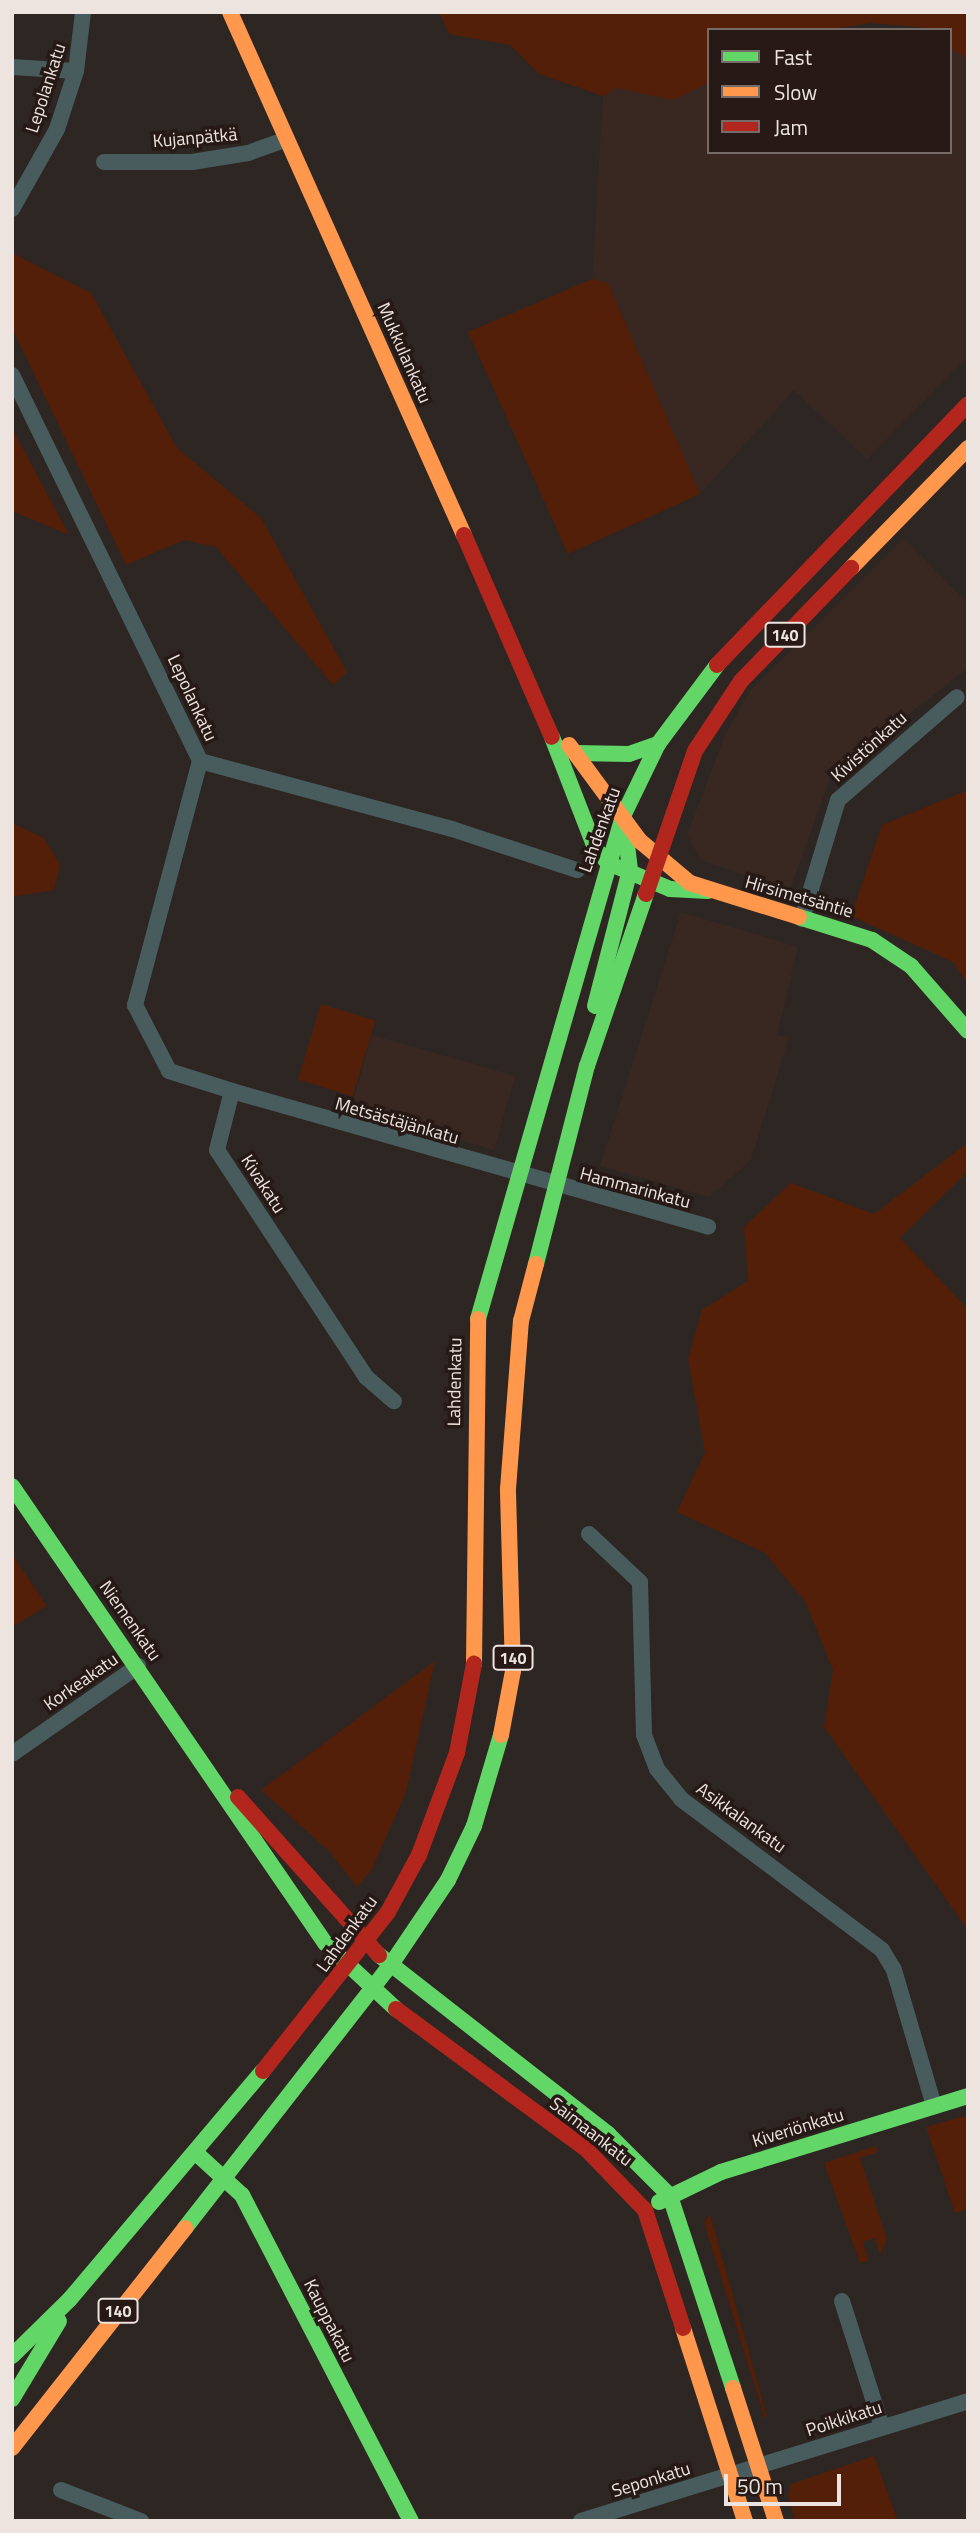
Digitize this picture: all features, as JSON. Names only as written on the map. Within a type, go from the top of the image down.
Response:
[{"type":"main road","name":"Mukkulankatu","points":[[230,12],[542,710],[563,773],[595,848],[608,863]]},
{"type":"main road","name":"Lahdenkatu","points":[[12,2356],[71,2299],[196,2152],[366,1945],[407,1878],[440,1807],[468,1701],[478,1642],[474,1333],[623,816],[658,744],[726,654],[968,404]]},
{"type":"main road","name":"140","points":[[12,2448],[390,1966],[448,1880],[474,1826],[508,1712],[512,1403],[521,1321],[553,1186],[587,1066],[656,857],[695,751],[741,681],[968,448]]},
{"type":"main road","name":"Mukkulankatu","points":[[542,710],[656,857]]},
{"type":"main road","points":[[576,753],[629,754],[658,744]]},
{"type":"main road","points":[[587,1066],[599,982],[630,870],[623,816]]},
{"type":"main road","name":"Hirsimetsäntie","points":[[656,857],[708,891]]},
{"type":"main road","name":"Hirsimetsäntie","points":[[608,863],[630,870],[670,890],[708,891],[872,940],[911,965],[968,1031]]},
{"type":"main road","name":"Niemenkatu","points":[[12,1486],[214,1780],[348,1968]]},
{"type":"main road","name":"Niemenkatu","points":[[214,1780],[234,1791],[366,1945],[390,1966]]},
{"type":"main road","name":"Saimaankatu","points":[[390,1966],[608,2134],[670,2196],[776,2521]]},
{"type":"main road","name":"Saimaankatu","points":[[348,1968],[372,1989],[587,2150],[645,2210],[746,2521]]},
{"type":"main road","name":"Kiveriönkatu","points":[[645,2210],[721,2172],[968,2096]]},
{"type":"main road","name":"Kauppakatu","points":[[196,2152],[225,2175],[242,2194],[411,2521]]},
{"type":"main road","points":[[12,2399],[71,2299]]},
{"type":"street","name":"Lepolankatu","points":[[12,209],[57,129],[76,71],[83,12]]},
{"type":"street","points":[[12,67],[76,71]]},
{"type":"street","name":"Kujanpätkä","points":[[104,162],[192,162],[248,153],[286,139]]},
{"type":"street","name":"Lepolankatu","points":[[12,375],[200,761],[452,829],[577,870]]},
{"type":"street","name":"Kivistönkatu","points":[[802,919],[838,800],[957,697]]},
{"type":"street","points":[[200,761],[135,1005],[169,1071],[232,1091]]},
{"type":"street","name":"Metsästäjänkatu","points":[[232,1091],[553,1186]]},
{"type":"street","name":"Kivakatu","points":[[232,1091],[217,1150],[366,1377],[394,1401]]},
{"type":"street","name":"Hammarinkatu","points":[[553,1186],[708,1227]]},
{"type":"street","name":"Asikkalankatu","points":[[589,1534],[640,1582],[644,1735],[657,1769],[681,1799],[882,1950],[894,1970],[934,2106]]},
{"type":"street","name":"Korkeakatu","points":[[12,1754],[138,1666]]},
{"type":"street","points":[[842,2301],[881,2427]]},
{"type":"street","name":"Poikkikatu","points":[[732,2475],[968,2401]]},
{"type":"street","name":"Seponkatu","points":[[581,2521],[732,2475]]},
{"type":"street","points":[[61,2490],[141,2521]]},
{"type":"shaded area","points":[[439,12],[968,12],[968,59],[952,50],[952,28],[872,23],[838,28],[707,28],[707,84],[673,100],[617,88],[603,96],[539,74],[510,45],[449,34]]},
{"type":"shaded area","points":[[952,50],[968,59],[968,357],[867,459],[794,390],[700,494],[608,283],[592,279],[603,96],[617,88],[673,100],[707,84],[707,154],[952,154]]},
{"type":"shaded area","points":[[12,253],[91,293],[177,448],[261,518],[347,672],[333,685],[216,547],[184,540],[126,565],[12,328]]},
{"type":"shaded area","points":[[592,279],[608,283],[700,494],[568,554],[468,332]]},
{"type":"shaded area","points":[[12,428],[69,535],[12,511]]},
{"type":"shaded area","points":[[904,538],[968,604],[968,668],[831,775],[790,890],[701,860],[687,835],[725,735],[749,692]]},
{"type":"shaded area","points":[[968,790],[968,984],[953,962],[851,916],[882,825]]},
{"type":"shaded area","points":[[12,823],[44,838],[60,865],[54,890],[12,897]]},
{"type":"shaded area","points":[[681,912],[798,947],[777,1035],[789,1037],[751,1160],[709,1197],[600,1166]]},
{"type":"shaded area","points":[[321,1004],[376,1021],[352,1096],[298,1080]]},
{"type":"shaded area","points":[[372,1035],[515,1076],[494,1150],[351,1109]]},
{"type":"shaded area","points":[[968,1143],[968,1171],[900,1238],[968,1309],[968,1930],[824,1727],[833,1670],[805,1601],[765,1553],[677,1512],[705,1452],[688,1359],[702,1310],[748,1281],[744,1227],[791,1183],[874,1214]]},
{"type":"shaded area","points":[[12,1554],[47,1606],[12,1627]]},
{"type":"shaded area","points":[[435,1661],[406,1792],[372,1869],[357,1887],[330,1852],[261,1790]]},
{"type":"shaded area","points":[[968,2115],[968,2209],[955,2213],[926,2127]]},
{"type":"shaded area","points":[[876,2146],[878,2152],[860,2158],[887,2239],[880,2255],[875,2238],[863,2242],[868,2261],[860,2263],[824,2163]]},
{"type":"shaded area","points":[[710,2215],[767,2416],[765,2419],[704,2222]]},
{"type":"shaded area","points":[[874,2456],[898,2521],[795,2521],[788,2495],[791,2484]]},
{"type":"traffic: fast","points":[[478,1319],[623,816],[658,744],[717,665]]},
{"type":"traffic: fast","points":[[552,737],[595,848],[608,863],[670,889],[708,891]]},
{"type":"traffic: fast","points":[[576,753],[629,754],[658,744]]},
{"type":"traffic: fast","points":[[595,1006],[630,870],[624,820]]},
{"type":"traffic: fast","points":[[536,1264],[587,1066],[646,894]]},
{"type":"traffic: fast","points":[[799,917],[872,940],[911,966],[968,1031]]},
{"type":"traffic: fast","points":[[12,1486],[325,1943],[396,2009]]},
{"type":"traffic: fast","points":[[185,2228],[390,1966],[448,1880],[474,1826],[501,1735]]},
{"type":"traffic: fast","points":[[379,1955],[608,2134],[670,2196],[733,2388]]},
{"type":"traffic: fast","points":[[12,2356],[70,2299],[263,2071]]},
{"type":"traffic: fast","points":[[659,2202],[721,2172],[968,2096]]},
{"type":"traffic: fast","points":[[196,2153],[242,2195],[411,2521]]},
{"type":"traffic: fast","points":[[12,2399],[59,2321]]},
{"type":"traffic: slow","points":[[230,12],[464,535]]},
{"type":"traffic: slow","points":[[851,568],[968,448]]},
{"type":"traffic: slow","points":[[569,745],[640,841],[690,883],[799,917]]},
{"type":"traffic: slow","points":[[501,1735],[513,1671],[508,1489],[521,1321],[536,1264]]},
{"type":"traffic: slow","points":[[474,1664],[478,1319]]},
{"type":"traffic: slow","points":[[12,2448],[185,2228]]},
{"type":"traffic: slow","points":[[683,2328],[745,2521]]},
{"type":"traffic: slow","points":[[733,2388],[776,2521]]},
{"type":"traffic: jam","points":[[717,665],[968,404]]},
{"type":"traffic: jam","points":[[464,535],[552,737]]},
{"type":"traffic: jam","points":[[646,894],[695,751],[741,681],[851,568]]},
{"type":"traffic: jam","points":[[263,2071],[388,1912],[419,1855],[457,1753],[474,1664]]},
{"type":"traffic: jam","points":[[238,1797],[379,1955]]},
{"type":"traffic: jam","points":[[396,2009],[587,2150],[645,2210],[683,2328]]}]
